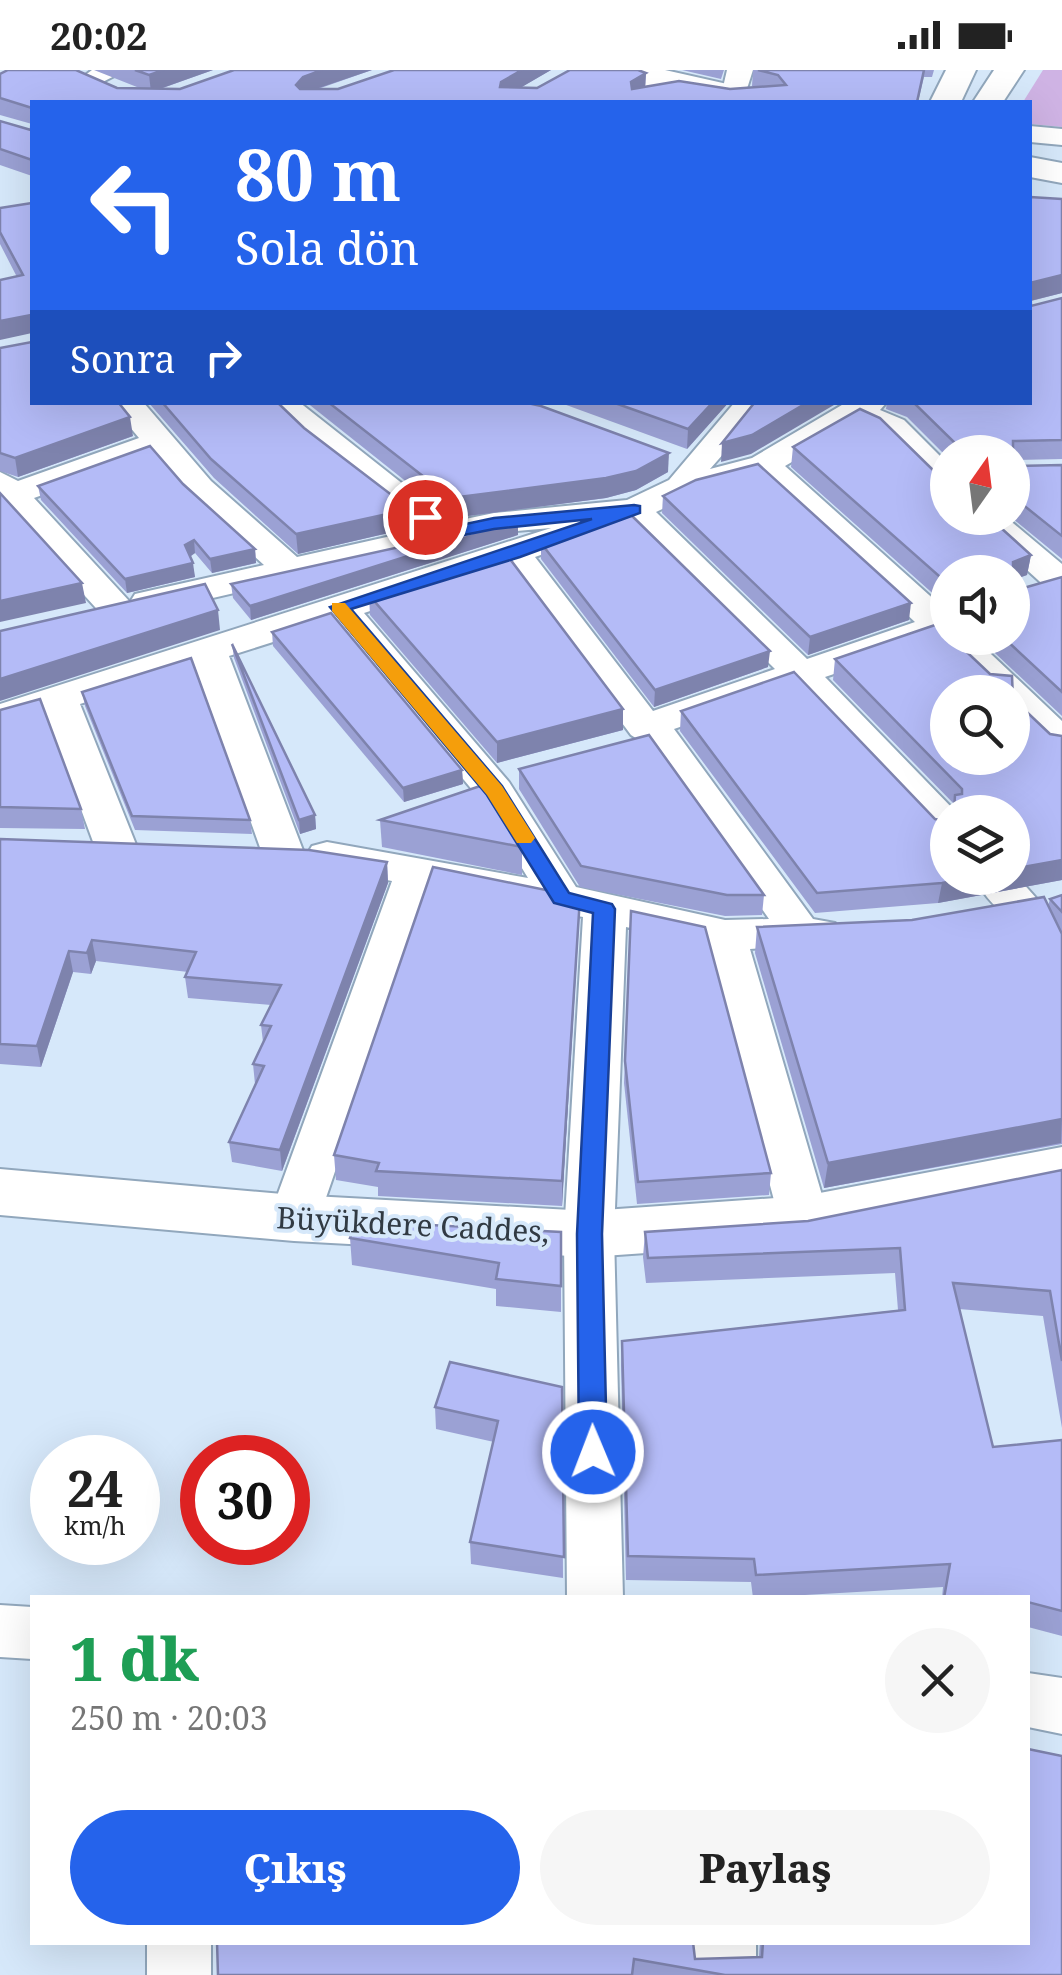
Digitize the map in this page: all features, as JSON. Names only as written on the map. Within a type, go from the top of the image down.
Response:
[{"type":"street","points":[[62,70],[103,75],[126,95]]},
{"type":"street","points":[[636,70],[676,84],[746,90]]},
{"type":"street","points":[[989,100],[1009,70]]},
{"type":"street","points":[[648,100],[676,84]]},
{"type":"street","points":[[1032,134],[1062,137]]},
{"type":"street","points":[[1032,156],[1062,162]]},
{"type":"street","points":[[1032,167],[1062,173]]},
{"type":"street","points":[[126,405],[156,444],[289,569]]},
{"type":"street","points":[[283,405],[319,441],[407,500],[444,534]]},
{"type":"street","points":[[0,716],[514,553],[634,510],[688,477],[750,405]]},
{"type":"street","points":[[660,454],[688,477],[764,465],[864,407],[892,427],[930,466]]},
{"type":"street","points":[[118,610],[4,492],[156,444]]},
{"type":"street","points":[[764,465],[930,614]]},
{"type":"street","points":[[80,619],[494,523],[634,510],[802,675],[930,809]]},
{"type":"street","points":[[1003,535],[1049,584]]},
{"type":"street","points":[[514,553],[641,736],[802,934]]},
{"type":"street","points":[[339,607],[583,903],[596,1595]]},
{"type":"street","points":[[641,736],[722,697],[930,634]]},
{"type":"street","points":[[209,652],[280,853]]},
{"type":"street","points":[[973,655],[992,675]]},
{"type":"street","points":[[59,698],[115,848]]},
{"type":"street","points":[[1030,712],[1062,743]]},
{"type":"street","points":[[280,853],[384,828]]},
{"type":"street","points":[[280,853],[417,870],[725,935],[853,931]]},
{"type":"street","points":[[294,1218],[417,870]]},
{"type":"street","points":[[966,917],[1043,902]]},
{"type":"street","points":[[725,935],[751,1042],[804,1218]]},
{"type":"street","name":"Büyükdere Caddes,","points":[[0,1192],[294,1218],[589,1234],[804,1218],[1062,1168]]},
{"type":"street","points":[[0,1631],[30,1634]]},
{"type":"street","points":[[1030,1700],[1062,1706]]},
{"type":"street","points":[[179,1945],[179,1975]]},
{"type":"street","points":[[724,1945],[724,1975]]},
{"type":"shaded area","points":[[1043,70],[1062,70],[1062,127],[1032,124],[1032,100],[1024,100]]},
{"type":"building","points":[[8,70],[76,70],[117,88],[180,89],[234,70],[322,70],[303,77],[296,85],[300,89],[338,89],[394,70],[522,70],[501,82],[500,87],[537,88],[570,70],[638,70],[646,73],[631,82],[632,89],[679,81],[730,89],[786,85],[778,75],[758,70],[924,70],[917,100],[30,100],[30,107],[0,98],[0,74]]},
{"type":"building","points":[[135,70],[164,70],[149,75]]},
{"type":"building","points":[[0,121],[30,130],[30,159],[0,149]]},
{"type":"building","points":[[1032,197],[1062,199],[1062,275],[1032,282]]},
{"type":"building","points":[[30,203],[30,315],[0,321],[0,280],[23,275],[0,232],[0,208]]},
{"type":"building","points":[[1062,298],[1062,440],[1030,441],[1030,435],[947,435],[916,405],[1032,405],[1032,306]]},
{"type":"building","points":[[30,342],[30,405],[120,405],[130,417],[15,458],[0,453],[0,348]]},
{"type":"building","points":[[165,405],[280,405],[304,428],[410,509],[296,534],[211,459]]},
{"type":"building","points":[[332,405],[536,405],[669,453],[636,471],[606,478],[451,498]]},
{"type":"building","points":[[620,405],[710,405],[688,429]]},
{"type":"building","points":[[753,405],[803,405],[752,435],[722,443]]},
{"type":"building","points":[[860,409],[880,418],[930,467],[930,535],[1009,535],[1031,555],[930,555],[930,568],[793,447]]},
{"type":"building","points":[[150,446],[183,484],[255,549],[210,559],[194,540],[185,545],[193,563],[125,579],[38,486]]},
{"type":"building","points":[[758,464],[911,603],[810,637],[663,496],[696,480]]},
{"type":"building","points":[[1062,465],[1062,536],[1030,510],[1030,466]]},
{"type":"building","points":[[0,493],[82,583],[0,601]]},
{"type":"building","points":[[628,512],[770,651],[655,690],[541,543]]},
{"type":"building","points":[[518,521],[250,606],[231,584]]},
{"type":"building","points":[[504,551],[623,709],[497,742],[369,595]]},
{"type":"building","points":[[1062,577],[1062,692],[1022,655],[1030,655],[1030,586]]},
{"type":"building","points":[[205,584],[218,610],[0,679],[0,631]]},
{"type":"building","points":[[331,613],[462,770],[403,788],[272,632]]},
{"type":"building","points":[[930,627],[930,655],[970,655],[990,674],[1001,675],[930,675],[930,756],[835,659]]},
{"type":"building","points":[[232,644],[315,815],[299,820]]},
{"type":"building","points":[[191,658],[250,820],[132,816],[82,692]]},
{"type":"building","points":[[794,672],[930,814],[930,884],[817,893],[681,711]]},
{"type":"building","points":[[40,699],[81,809],[0,807],[0,710]]},
{"type":"building","points":[[1030,715],[1050,734],[1062,736],[1062,860],[1030,866],[1030,795],[955,795],[962,794],[948,775],[1030,775]]},
{"type":"building","points":[[649,735],[764,895],[727,895],[581,866],[519,769]]},
{"type":"building","points":[[483,785],[522,847],[380,820]]},
{"type":"building","points":[[0,839],[309,850],[387,862],[280,1150],[229,1142],[264,1066],[253,1064],[271,1026],[261,1025],[281,985],[185,977],[196,952],[92,940],[87,953],[69,951],[37,1046],[0,1044]]},
{"type":"building","points":[[433,867],[580,897],[562,1181],[376,1171],[379,1163],[334,1155]]},
{"type":"building","points":[[1062,895],[1062,912],[1050,899]]},
{"type":"building","points":[[1044,897],[1062,934],[1062,1119],[828,1163],[757,927],[912,920]]},
{"type":"building","points":[[631,911],[705,927],[771,1173],[638,1182],[625,1061]]},
{"type":"building","points":[[1062,1170],[1062,1361],[1050,1291],[953,1283],[993,1447],[1062,1440],[1062,1611],[1030,1603],[1030,1595],[945,1595],[950,1564],[756,1575],[754,1559],[628,1556],[622,1341],[905,1310],[900,1248],[648,1258],[645,1232],[808,1221]]},
{"type":"building","points":[[356,1221],[561,1232],[561,1286],[496,1279],[499,1263],[350,1238]]},
{"type":"building","points":[[450,1362],[562,1387],[564,1557],[470,1542],[498,1421],[435,1407]]},
{"type":"building","points":[[1030,1749],[1062,1756],[1062,1975],[725,1975],[634,1959],[632,1975],[218,1975],[217,1945],[693,1945],[695,1959],[762,1957],[763,1945],[1030,1945]]},
{"type":"slow traffic","points":[[339,607],[495,791],[524,838]]},
{"type":"route","points":[[425,517],[444,534],[494,523],[634,510],[514,553],[339,607],[495,791],[562,898],[604,909],[589,1234],[593,1452]]}]
